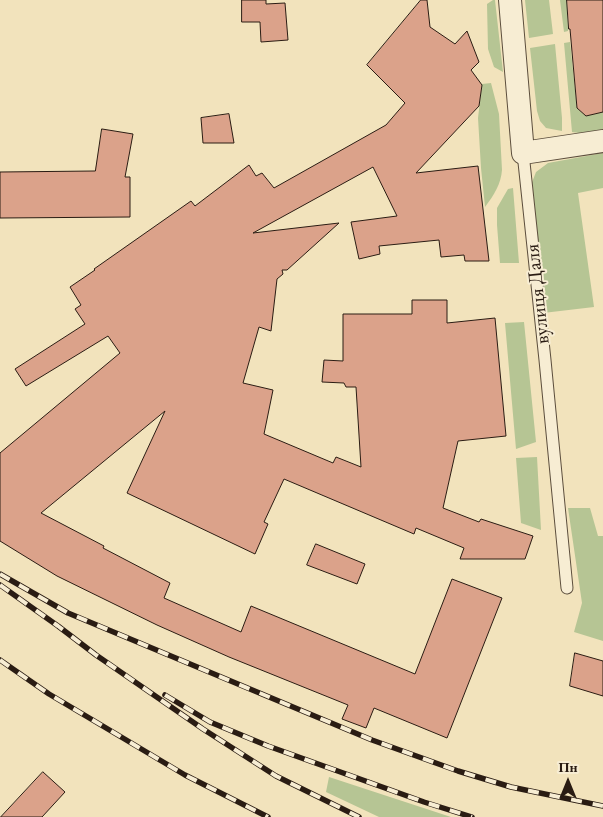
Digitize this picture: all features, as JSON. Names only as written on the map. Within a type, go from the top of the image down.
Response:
[{"type":"street","name":"вулиця Даля","points":[[510,0],[523,153]]},
{"type":"street","points":[[523,153],[603,141]]},
{"type":"lane","name":"вулиця Даля","points":[[523,153],[545,360],[566,588]]},
{"type":"green space","points":[[495,0],[503,72],[494,67],[488,49],[487,4]]},
{"type":"green space","points":[[525,0],[549,0],[553,34],[529,38]]},
{"type":"green space","points":[[560,0],[567,0],[568,31],[564,32]]},
{"type":"green space","points":[[570,42],[577,108],[586,116],[603,112],[603,130],[572,132],[564,43]]},
{"type":"green space","points":[[555,44],[562,131],[546,128],[540,121],[537,111],[530,48]]},
{"type":"green space","points":[[491,83],[499,114],[502,170],[496,189],[485,207],[478,118],[482,84]]},
{"type":"green space","points":[[603,153],[603,188],[578,193],[594,307],[543,313],[531,185],[536,172],[548,163]]},
{"type":"green space","points":[[513,188],[519,263],[500,263],[497,208],[508,189]]},
{"type":"green space","points":[[524,322],[536,442],[516,449],[505,323]]},
{"type":"green space","points":[[537,457],[541,530],[521,523],[516,458]]},
{"type":"green space","points":[[568,508],[590,508],[598,536],[603,536],[603,641],[574,632],[582,603]]},
{"type":"green space","points":[[329,777],[451,817],[379,817],[326,792]]},
{"type":"building","points":[[242,0],[266,0],[266,4],[285,3],[288,40],[261,42],[260,22],[242,22]]},
{"type":"building","points":[[421,0],[427,0],[430,27],[455,44],[467,31],[479,62],[471,70],[482,85],[479,106],[416,173],[478,166],[489,261],[465,261],[464,255],[441,257],[439,240],[379,246],[380,254],[359,259],[351,222],[397,216],[373,167],[253,233],[339,223],[287,270],[282,270],[283,274],[277,279],[271,331],[259,327],[243,383],[273,390],[264,434],[333,463],[336,457],[361,467],[356,387],[346,387],[344,383],[322,382],[324,360],[343,361],[343,314],[412,314],[412,300],[447,300],[447,323],[495,318],[506,436],[458,441],[443,508],[479,522],[481,519],[533,536],[525,559],[460,559],[464,548],[416,528],[414,534],[284,479],[264,522],[268,524],[255,554],[127,493],[165,411],[41,513],[170,583],[164,598],[241,632],[251,606],[415,674],[452,579],[502,598],[447,738],[374,708],[366,728],[342,719],[348,705],[229,657],[157,625],[57,576],[0,541],[0,453],[120,353],[108,336],[26,386],[15,369],[85,324],[75,309],[81,305],[70,287],[191,201],[195,206],[249,165],[256,176],[262,173],[274,188],[386,125],[405,103],[367,65]]},
{"type":"building","points":[[567,0],[603,0],[603,112],[586,116],[577,108]]},
{"type":"building","points":[[229,114],[234,143],[203,143],[201,118]]},
{"type":"building","points":[[102,129],[133,134],[125,177],[130,177],[130,217],[0,218],[0,172],[95,171]]},
{"type":"building","points":[[316,544],[365,564],[357,584],[307,565]]},
{"type":"building","points":[[575,653],[603,661],[603,696],[570,686]]},
{"type":"building","points":[[43,772],[65,792],[42,817],[1,817]]},
{"type":"railway","points":[[0,574],[68,613],[372,740],[458,771],[511,787],[603,806]]},
{"type":"railway","points":[[0,585],[96,655],[203,729],[276,776],[359,817]]},
{"type":"railway","points":[[0,660],[49,694],[185,775],[268,817]]},
{"type":"railway","points":[[165,695],[210,722],[268,746],[424,802],[472,817]]}]
